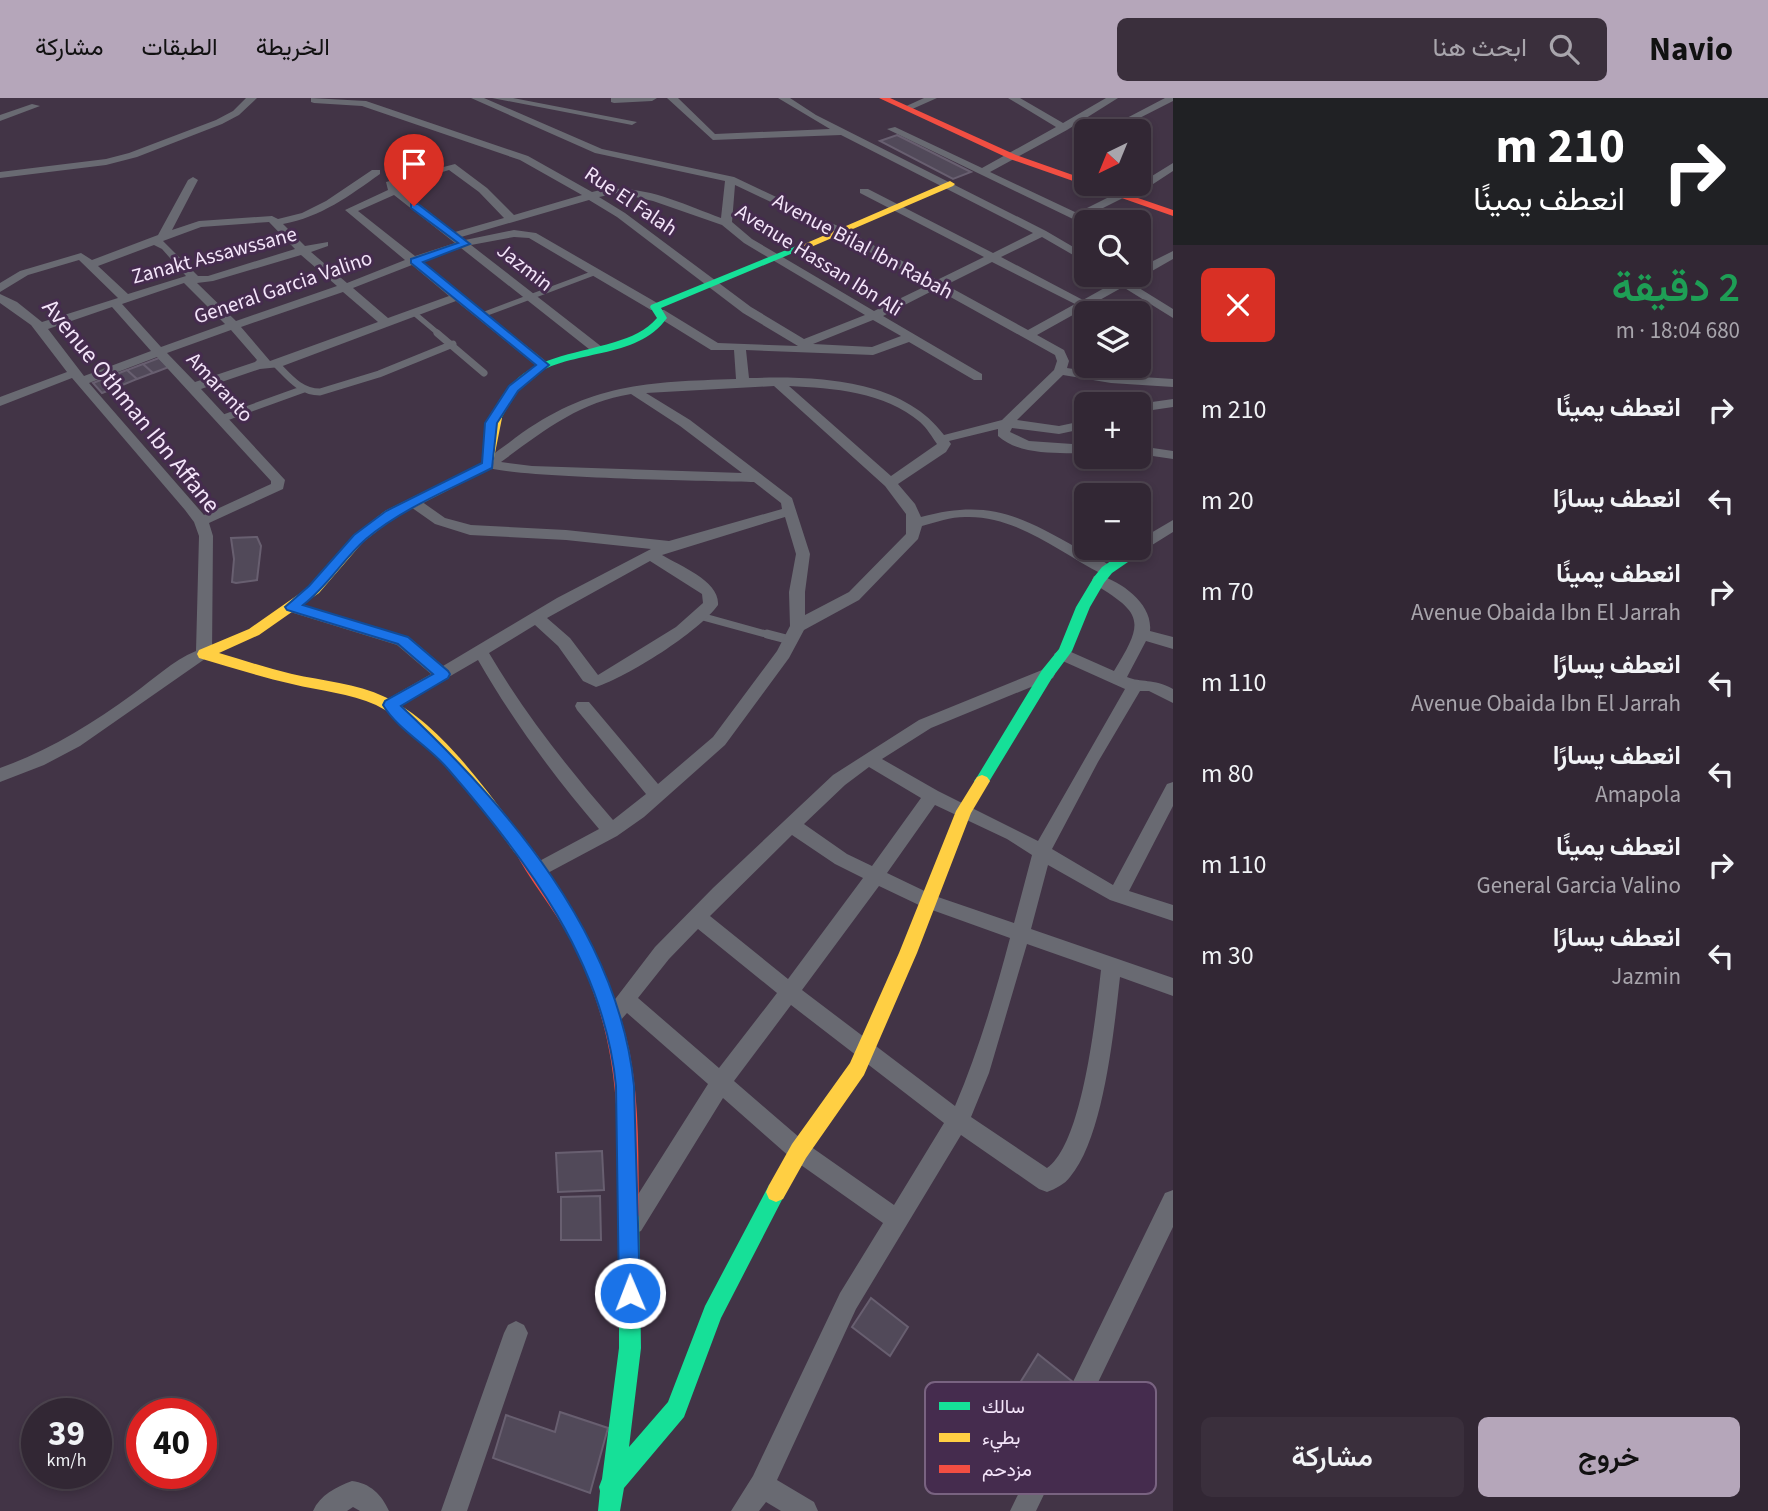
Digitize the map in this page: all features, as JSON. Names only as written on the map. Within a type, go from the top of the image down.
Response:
[{"type":"street","points":[[0,175],[106,162],[133,155],[219,122],[236,113],[252,98]]},
{"type":"street","name":"Avenue Bilal Ibn Rabah","points":[[476,98],[599,151],[730,179],[838,230],[1029,335],[1060,353],[1063,361],[1060,370]]},
{"type":"street","points":[[497,98],[632,121]]},
{"type":"street","points":[[614,100],[652,98]]},
{"type":"street","points":[[672,98],[713,137],[844,132]]},
{"type":"street","points":[[783,98],[844,132],[950,184],[1074,252]]},
{"type":"street","points":[[883,98],[1013,157],[1074,178]]},
{"type":"street","points":[[907,108],[932,98]]},
{"type":"street","points":[[1013,98],[1064,128]]},
{"type":"street","points":[[1104,118],[1113,98]]},
{"type":"street","points":[[981,172],[1064,128],[1170,98]]},
{"type":"street","name":"Rue El Falah","points":[[314,100],[363,103],[499,149],[549,170],[653,237],[766,323],[808,347],[873,351],[908,338]]},
{"type":"street","points":[[0,118],[35,106]]},
{"type":"street","points":[[892,129],[1077,217],[1119,196]]},
{"type":"street","points":[[511,218],[483,190],[451,166],[391,182],[390,186],[395,191],[350,210],[543,365]]},
{"type":"street","points":[[1173,166],[1143,186],[1173,182]]},
{"type":"street","points":[[0,288],[24,273],[72,257],[82,256],[92,264],[208,222],[265,219],[277,222],[302,219],[324,208],[376,172]]},
{"type":"street","points":[[726,223],[730,179]]},
{"type":"street","points":[[159,239],[184,201],[192,180]]},
{"type":"street","points":[[488,465],[491,423],[513,388],[543,365],[653,331],[661,323],[657,310],[950,184]]},
{"type":"street","name":"Avenue Hassan Ibn Ali","points":[[454,235],[590,195],[618,190],[635,193],[726,223],[777,258],[908,338],[978,377]]},
{"type":"street","name":"Jazmin","points":[[395,191],[598,350]]},
{"type":"street","points":[[864,191],[1077,301]]},
{"type":"street","points":[[1124,196],[1173,213]]},
{"type":"street","points":[[277,222],[302,250],[386,323]]},
{"type":"street","name":"General Garcia Valino","points":[[0,402],[158,351],[465,244],[499,235],[523,233],[532,235],[705,342],[722,348],[808,347]]},
{"type":"street","points":[[808,347],[1042,233]]},
{"type":"street","points":[[159,239],[263,359],[259,365]]},
{"type":"street","name":"Zanakt Assawssane","points":[[40,327],[191,279],[209,279],[324,244]]},
{"type":"street","points":[[1151,267],[1173,254]]},
{"type":"street","name":"Amaranto","points":[[92,264],[158,351],[278,480],[278,486],[261,496],[201,521]]},
{"type":"street","points":[[1088,301],[1114,287]]},
{"type":"street","points":[[1131,287],[1173,314]]},
{"type":"street","points":[[193,387],[259,365],[276,365],[459,296]]},
{"type":"street","name":"Avenue Othman Ibn Affane","points":[[0,298],[22,309],[40,327],[201,521],[207,548],[204,654]]},
{"type":"street","points":[[1029,335],[1074,309]]},
{"type":"street","points":[[740,347],[743,382]]},
{"type":"street","points":[[1074,448],[1011,441],[1003,433],[1007,423],[1060,370],[1111,379],[1173,383]]},
{"type":"street","points":[[538,870],[611,831],[719,741],[737,720],[794,633],[870,582],[913,536],[916,523],[906,502],[890,483],[777,382]]},
{"type":"street","points":[[0,775],[24,767],[84,735],[143,695],[170,670],[254,632],[314,590],[358,538],[390,514],[488,465],[569,409],[595,398],[634,390],[777,382],[822,383],[887,399],[918,414],[944,444],[941,449],[890,483]]},
{"type":"street","points":[[634,390],[685,423],[786,501],[803,554],[794,633]]},
{"type":"street","points":[[1151,406],[1173,403]]},
{"type":"street","points":[[942,439],[1007,423],[1059,430],[1074,427]]},
{"type":"street","points":[[1151,452],[1173,455]]},
{"type":"street","points":[[488,465],[532,470],[756,478]]},
{"type":"street","points":[[413,502],[440,521],[470,530],[566,535],[669,546]]},
{"type":"street","points":[[390,705],[650,554],[669,546],[791,511]]},
{"type":"street","points":[[744,1511],[762,1485],[835,1326],[958,1121],[979,1073],[1003,1002],[1042,851],[1091,759],[1126,683],[1142,634],[1144,616],[1138,605],[1103,575],[1037,531],[985,513],[954,513],[916,523]]},
{"type":"street","points":[[1151,540],[1173,524]]},
{"type":"street","points":[[537,618],[571,650],[589,677],[601,681],[647,653],[700,616],[710,605],[711,596],[707,590],[650,554]]},
{"type":"street","points":[[610,1487],[676,1409],[712,1313],[750,1236],[799,1152],[857,1069],[964,811],[1046,674],[1062,654],[1103,575],[1123,560]]},
{"type":"street","points":[[292,607],[403,641],[443,674]]},
{"type":"street","points":[[1142,634],[1173,643]]},
{"type":"street","points":[[481,652],[513,707],[559,769],[611,831]]},
{"type":"street","points":[[204,654],[390,705],[452,762],[538,870],[619,1007],[721,1082],[799,1152],[897,1220]]},
{"type":"street","points":[[1062,654],[1126,683],[1149,685],[1173,697]]},
{"type":"street","points":[[609,1511],[610,1487],[627,1386],[630,1316],[625,1086],[619,1007],[662,953],[839,780],[925,724],[1046,674]]},
{"type":"street","points":[[583,706],[656,794]]},
{"type":"street","points":[[868,759],[932,796],[1042,851],[1084,878],[1117,894],[1173,913]]},
{"type":"street","points":[[1117,894],[1173,789]]},
{"type":"street","points":[[628,1232],[721,1082],[932,796]]},
{"type":"street","points":[[791,825],[873,877],[928,901],[1173,987]]},
{"type":"street","points":[[697,917],[863,1051],[958,1121],[1047,1181],[1056,1178],[1066,1164],[1080,1133],[1097,1077],[1111,967]]},
{"type":"street","points":[[1087,1382],[1173,1201]]},
{"type":"street","points":[[1153,1247],[1173,1230]]},
{"type":"street","points":[[454,1511],[516,1333]]},
{"type":"street","points":[[762,1485],[806,1511]]},
{"type":"street","points":[[326,1511],[351,1493],[357,1493],[376,1511]]},
{"type":"street","points":[[1023,1511],[1031,1494]]},
{"type":"lane","points":[[482,315],[594,273]]},
{"type":"lane","points":[[414,313],[484,373]]},
{"type":"lane","points":[[276,365],[304,389],[315,394],[453,344]]},
{"type":"lane","points":[[221,419],[304,389]]},
{"type":"lane","points":[[700,616],[794,633]]},
{"type":"building","points":[[897,135],[971,172],[953,179],[880,141]]},
{"type":"building","points":[[159,358],[169,367],[153,373],[143,364]]},
{"type":"building","points":[[143,364],[153,373],[137,379],[127,370]]},
{"type":"building","points":[[127,370],[137,379],[120,386],[111,376]]},
{"type":"building","points":[[111,376],[120,386],[102,393],[93,383]]},
{"type":"building","points":[[257,537],[261,546],[257,580],[232,582],[234,559],[231,538]]},
{"type":"building","points":[[602,1151],[604,1190],[558,1192],[556,1153]]},
{"type":"building","points":[[600,1196],[601,1240],[561,1240],[561,1197]]},
{"type":"building","points":[[871,1298],[908,1327],[890,1356],[852,1327]]},
{"type":"building","points":[[1038,1354],[1073,1382],[1020,1382]]},
{"type":"building","points":[[560,1412],[608,1428],[590,1493],[493,1458],[506,1415],[555,1432]]},
{"type":"traffic: fast","points":[[496,418],[509,394],[528,374],[560,360],[640,337],[654,328],[662,318],[655,307],[800,248]]},
{"type":"traffic: fast","points":[[982,781],[1047,674],[1065,651],[1083,607],[1099,580],[1107,570],[1122,560]]},
{"type":"traffic: fast","points":[[610,1487],[676,1409],[712,1313],[776,1192]]},
{"type":"traffic: fast","points":[[609,1511],[630,1348],[629,1215]]},
{"type":"traffic: slow","points":[[800,248],[950,184]]},
{"type":"traffic: slow","points":[[204,654],[254,632],[314,590],[358,539],[390,514],[488,465],[496,418]]},
{"type":"traffic: slow","points":[[204,654],[281,676],[355,692],[390,706],[408,718],[443,751],[521,848]]},
{"type":"traffic: slow","points":[[776,1192],[799,1151],[857,1069],[908,953],[964,811],[982,781]]},
{"type":"traffic: jam","points":[[883,98],[1013,157],[1074,178]]},
{"type":"traffic: jam","points":[[1124,196],[1173,213]]},
{"type":"traffic: jam","points":[[521,848],[558,902],[574,931],[602,990],[613,1022],[625,1086],[629,1215]]},
{"type":"route","points":[[414,206],[465,244],[415,261],[543,365],[513,388],[491,423],[488,465],[390,514],[358,538],[314,590],[292,607],[403,641],[443,674],[390,705],[452,762],[521,848],[571,922],[595,969],[613,1015],[622,1052],[630,1293]]}]
